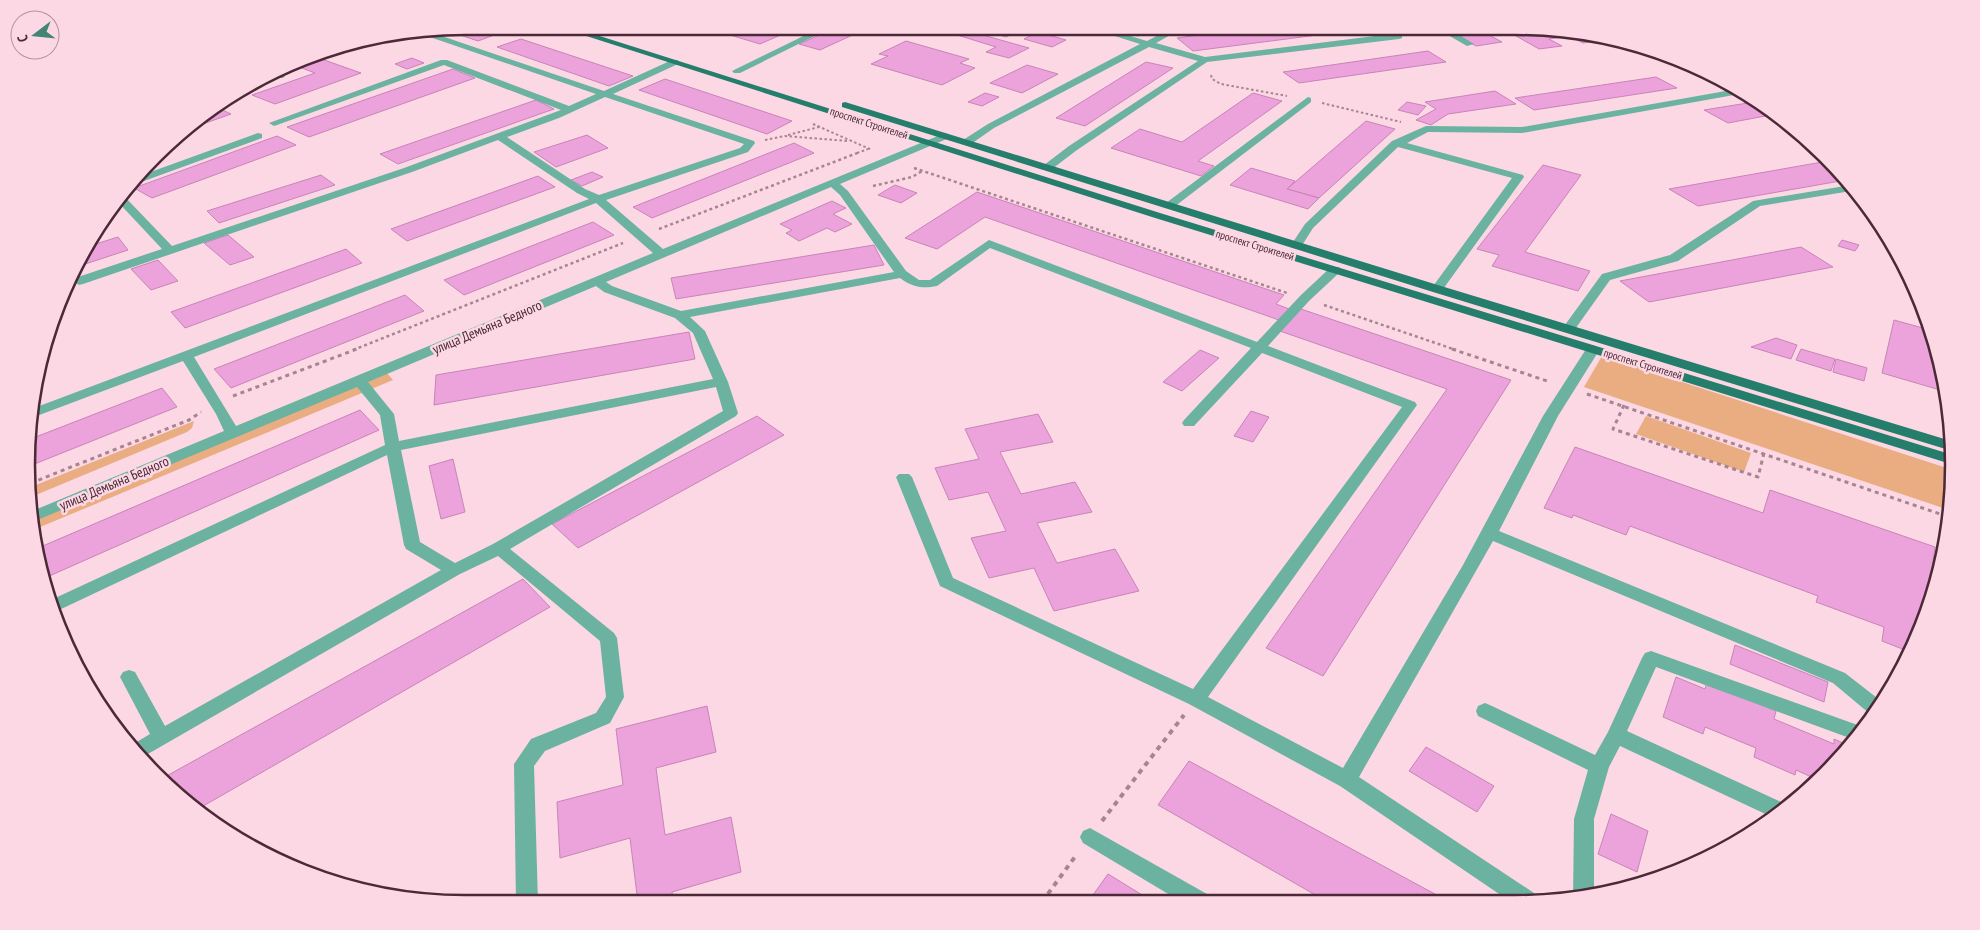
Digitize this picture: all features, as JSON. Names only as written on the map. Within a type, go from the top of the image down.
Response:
[{"type":"main road","name":"проспект Строителей","points":[[594,35],[676,56],[929,142],[1335,270],[1945,457]]},
{"type":"main road","points":[[618,35],[654,46]]},
{"type":"main road","points":[[732,69],[755,76]]},
{"type":"main road","name":"проспект Строителей","points":[[838,102],[1437,289],[1944,444]]},
{"type":"main road","points":[[1286,254],[1297,245]]},
{"type":"main road","points":[[1335,270],[1346,260]]},
{"type":"street","points":[[732,69],[810,35]]},
{"type":"street","points":[[1120,35],[1205,60],[1399,36],[1397,35]]},
{"type":"street","points":[[967,142],[991,126],[1149,43],[1160,35]]},
{"type":"street","points":[[1454,35],[1470,44]]},
{"type":"street","points":[[39,412],[186,354],[598,199],[744,150],[750,143],[435,36]]},
{"type":"street","points":[[79,281],[500,137],[608,94],[676,56]]},
{"type":"street","points":[[1048,168],[1073,148],[1205,60]]},
{"type":"street","points":[[274,124],[444,62],[570,110]]},
{"type":"street","points":[[1297,245],[1309,226],[1396,143],[1406,140],[1426,129],[1522,130],[1730,93]]},
{"type":"street","points":[[1170,205],[1308,100]]},
{"type":"street","points":[[147,175],[258,136]]},
{"type":"street","name":"улица Демьяна Бедного","points":[[38,515],[945,136]]},
{"type":"street","points":[[500,137],[581,191],[598,199],[661,254]]},
{"type":"street","points":[[1396,143],[1519,177],[1437,289]]},
{"type":"street","points":[[832,182],[844,193],[902,274],[916,284],[933,282],[989,243],[1410,405],[1196,700]]},
{"type":"street","points":[[1568,329],[1606,277],[1674,258],[1757,203],[1845,189]]},
{"type":"street","points":[[124,203],[170,250]]},
{"type":"street","points":[[1189,423],[1305,298],[1335,270]]},
{"type":"street","points":[[680,315],[902,274]]},
{"type":"street","points":[[141,748],[454,570],[499,548],[731,413],[699,331],[680,315],[608,289],[597,281]]},
{"type":"street","points":[[1347,780],[1489,533],[1530,454],[1593,349]]},
{"type":"street","points":[[186,354],[217,403],[232,433]]},
{"type":"street","points":[[360,380],[387,414],[412,545],[454,570]]},
{"type":"street","points":[[58,604],[393,447],[720,382]]},
{"type":"street","points":[[904,476],[946,582],[1196,700],[1347,780],[1518,895]]},
{"type":"street","points":[[1489,533],[1839,678],[1872,706]]},
{"type":"street","points":[[499,548],[608,638],[615,697],[603,718],[538,745],[524,764],[526,895]]},
{"type":"street","points":[[1583,889],[1584,819],[1599,766],[1616,735],[1651,658],[1853,731]]},
{"type":"street","points":[[129,677],[161,737]]},
{"type":"street","points":[[1485,711],[1599,766]]},
{"type":"street","points":[[1616,735],[1774,808]]},
{"type":"street","points":[[1090,837],[1189,895]]},
{"type":"path","points":[[750,143],[819,127]]},
{"type":"path","points":[[784,136],[851,141]]},
{"type":"path","points":[[859,145],[911,167],[1568,388],[1624,405],[1942,514]]},
{"type":"path","points":[[36,481],[188,420],[217,403],[868,148]]},
{"type":"path","points":[[1624,405],[1613,429],[1758,477],[1764,453]]},
{"type":"path","points":[[1047,895],[1196,700]]},
{"type":"shaded area","points":[[1602,356],[1945,467],[1942,508],[1584,387]]},
{"type":"shaded area","points":[[386,372],[393,380],[40,527],[39,516]]},
{"type":"shaded area","points":[[1646,416],[1751,453],[1744,472],[1636,434]]},
{"type":"shaded area","points":[[194,421],[192,428],[187,432],[36,495],[36,485]]},
{"type":"building","points":[[460,35],[494,35],[478,41]]},
{"type":"building","points":[[730,35],[781,35],[760,44]]},
{"type":"building","points":[[820,35],[852,35],[820,50],[799,44]]},
{"type":"building","points":[[957,35],[983,35],[1029,48],[1009,58],[986,52],[996,47]]},
{"type":"building","points":[[1032,35],[1048,35],[1066,40],[1052,47],[1024,39]]},
{"type":"building","points":[[1200,35],[1318,35],[1193,51],[1177,38]]},
{"type":"building","points":[[1457,35],[1489,35],[1502,42],[1476,46]]},
{"type":"building","points":[[1514,35],[1558,38],[1549,39],[1562,46],[1539,49]]},
{"type":"building","points":[[521,39],[633,76],[609,86],[497,47]]},
{"type":"building","points":[[1577,40],[1591,42],[1583,43]]},
{"type":"building","points":[[906,41],[969,59],[960,63],[975,68],[942,85],[871,64],[888,56],[879,54]]},
{"type":"building","points":[[1428,51],[1446,62],[1299,83],[1283,72]]},
{"type":"building","points":[[412,58],[424,63],[407,69],[395,64]]},
{"type":"building","points":[[323,60],[361,73],[275,104],[252,95],[315,73],[301,68]]},
{"type":"building","points":[[1146,62],[1173,68],[1085,126],[1056,118]]},
{"type":"building","points":[[1027,65],[1058,74],[1022,93],[990,83]]},
{"type":"building","points":[[453,69],[475,78],[309,137],[287,127]]},
{"type":"building","points":[[1656,77],[1677,88],[1534,110],[1515,98]]},
{"type":"building","points":[[665,79],[792,121],[767,134],[639,90]]},
{"type":"building","points":[[1495,91],[1516,104],[1448,114],[1431,125],[1416,120],[1436,109],[1425,102]]},
{"type":"building","points":[[985,93],[999,97],[982,106],[968,102]]},
{"type":"building","points":[[1253,93],[1282,101],[1198,161],[1214,166],[1201,176],[1111,148],[1140,129],[1182,142]]},
{"type":"building","points":[[536,100],[554,109],[398,164],[380,154]]},
{"type":"building","points":[[1407,102],[1426,106],[1418,115],[1398,110]]},
{"type":"building","points":[[1747,103],[1766,116],[1728,123],[1704,110]]},
{"type":"building","points":[[222,110],[231,114],[203,124]]},
{"type":"building","points":[[1366,121],[1395,129],[1319,198],[1287,189]]},
{"type":"building","points":[[587,135],[608,148],[556,167],[534,152]]},
{"type":"building","points":[[277,136],[296,145],[152,198],[136,189]]},
{"type":"building","points":[[794,143],[814,153],[652,218],[633,207]]},
{"type":"building","points":[[1820,162],[1838,181],[1698,206],[1669,189]]},
{"type":"building","points":[[1543,165],[1581,175],[1525,252],[1590,271],[1578,291],[1492,266],[1499,255],[1477,249]]},
{"type":"building","points":[[1251,168],[1295,181],[1287,189],[1319,198],[1308,209],[1230,185]]},
{"type":"building","points":[[592,172],[603,177],[582,186],[571,180]]},
{"type":"building","points":[[321,175],[335,185],[219,223],[207,211]]},
{"type":"building","points":[[538,176],[555,187],[407,241],[391,229]]},
{"type":"building","points":[[895,185],[917,193],[901,203],[878,195]]},
{"type":"building","points":[[977,192],[1284,295],[1276,304],[1289,309],[1279,320],[985,217],[937,249],[905,238]]},
{"type":"building","points":[[832,201],[846,208],[833,214],[852,224],[835,232],[827,228],[799,241],[786,233],[792,230],[780,224]]},
{"type":"building","points":[[593,222],[614,235],[464,295],[444,280]]},
{"type":"building","points":[[228,235],[254,257],[230,265],[204,243]]},
{"type":"building","points":[[118,237],[128,250],[85,264],[97,244]]},
{"type":"building","points":[[1842,240],[1859,245],[1855,251],[1838,246]]},
{"type":"building","points":[[874,245],[884,265],[676,299],[671,278]]},
{"type":"building","points":[[1801,247],[1833,267],[1649,302],[1620,281]]},
{"type":"building","points":[[346,249],[362,263],[185,328],[171,312]]},
{"type":"building","points":[[158,260],[178,281],[151,290],[131,269]]},
{"type":"building","points":[[405,295],[424,311],[231,388],[214,369]]},
{"type":"building","points":[[1298,308],[1511,380],[1323,676],[1266,648],[1447,389],[1277,330]]},
{"type":"building","points":[[1894,320],[1922,328],[1938,389],[1882,373]]},
{"type":"building","points":[[689,332],[695,359],[434,405],[436,375]]},
{"type":"building","points":[[1776,338],[1797,345],[1791,359],[1751,347]]},
{"type":"building","points":[[1801,349],[1835,359],[1831,371],[1796,360]]},
{"type":"building","points":[[1200,350],[1219,358],[1182,391],[1163,382]]},
{"type":"building","points":[[1836,359],[1867,368],[1864,381],[1833,372]]},
{"type":"building","points":[[162,388],[177,407],[35,464],[36,437]]},
{"type":"building","points":[[360,410],[379,430],[50,576],[43,546]]},
{"type":"building","points":[[1251,411],[1269,417],[1253,442],[1234,436]]},
{"type":"building","points":[[1038,414],[1053,442],[1000,452],[1021,494],[1075,482],[1092,512],[1037,523],[1057,563],[1115,549],[1139,591],[1054,611],[1034,568],[989,578],[971,538],[1006,531],[988,492],[949,500],[935,468],[979,459],[965,429]]},
{"type":"building","points":[[757,416],[784,435],[578,548],[552,524]]},
{"type":"building","points":[[1575,447],[1763,513],[1770,490],[1935,547],[1932,567],[1922,603],[1903,649],[1882,641],[1884,627],[1816,602],[1818,596],[1630,526],[1626,535],[1573,515],[1572,518],[1544,508]]},
{"type":"building","points":[[453,459],[465,512],[441,519],[429,466]]},
{"type":"building","points":[[523,579],[550,607],[203,806],[168,775]]},
{"type":"building","points":[[1735,645],[1828,682],[1824,702],[1730,664]]},
{"type":"building","points":[[1676,677],[1705,689],[1707,682],[1776,711],[1774,719],[1834,744],[1834,739],[1843,743],[1811,777],[1796,770],[1795,775],[1754,757],[1756,748],[1705,727],[1703,734],[1663,717]]},
{"type":"building","points":[[707,706],[716,752],[656,768],[665,835],[731,817],[741,872],[672,892],[672,895],[637,895],[630,838],[560,858],[557,802],[623,785],[616,729]]},
{"type":"building","points":[[1426,747],[1494,786],[1477,812],[1409,771]]},
{"type":"building","points":[[1189,761],[1437,895],[1316,895],[1158,805]]},
{"type":"building","points":[[1611,814],[1648,831],[1637,872],[1598,854]]},
{"type":"building","points":[[1108,874],[1142,895],[1093,895]]}]
